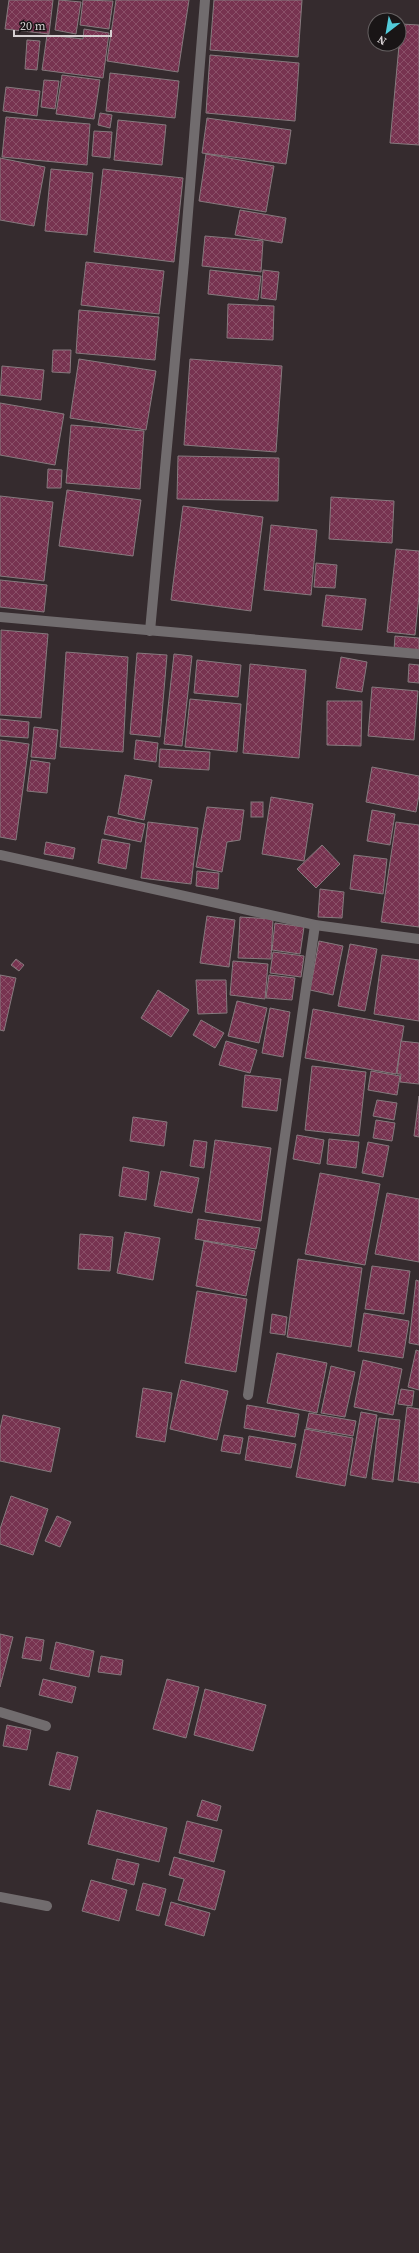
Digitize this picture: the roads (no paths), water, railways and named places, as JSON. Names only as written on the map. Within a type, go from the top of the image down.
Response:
[{"type":"street","points":[[150,631],[184,262],[204,0]]},
{"type":"street","points":[[0,617],[419,654]]},
{"type":"street","points":[[0,855],[315,925],[419,939]]},
{"type":"street","points":[[248,1396],[315,925]]},
{"type":"street","points":[[0,1712],[46,1726]]},
{"type":"street","points":[[0,1897],[47,1906]]}]
